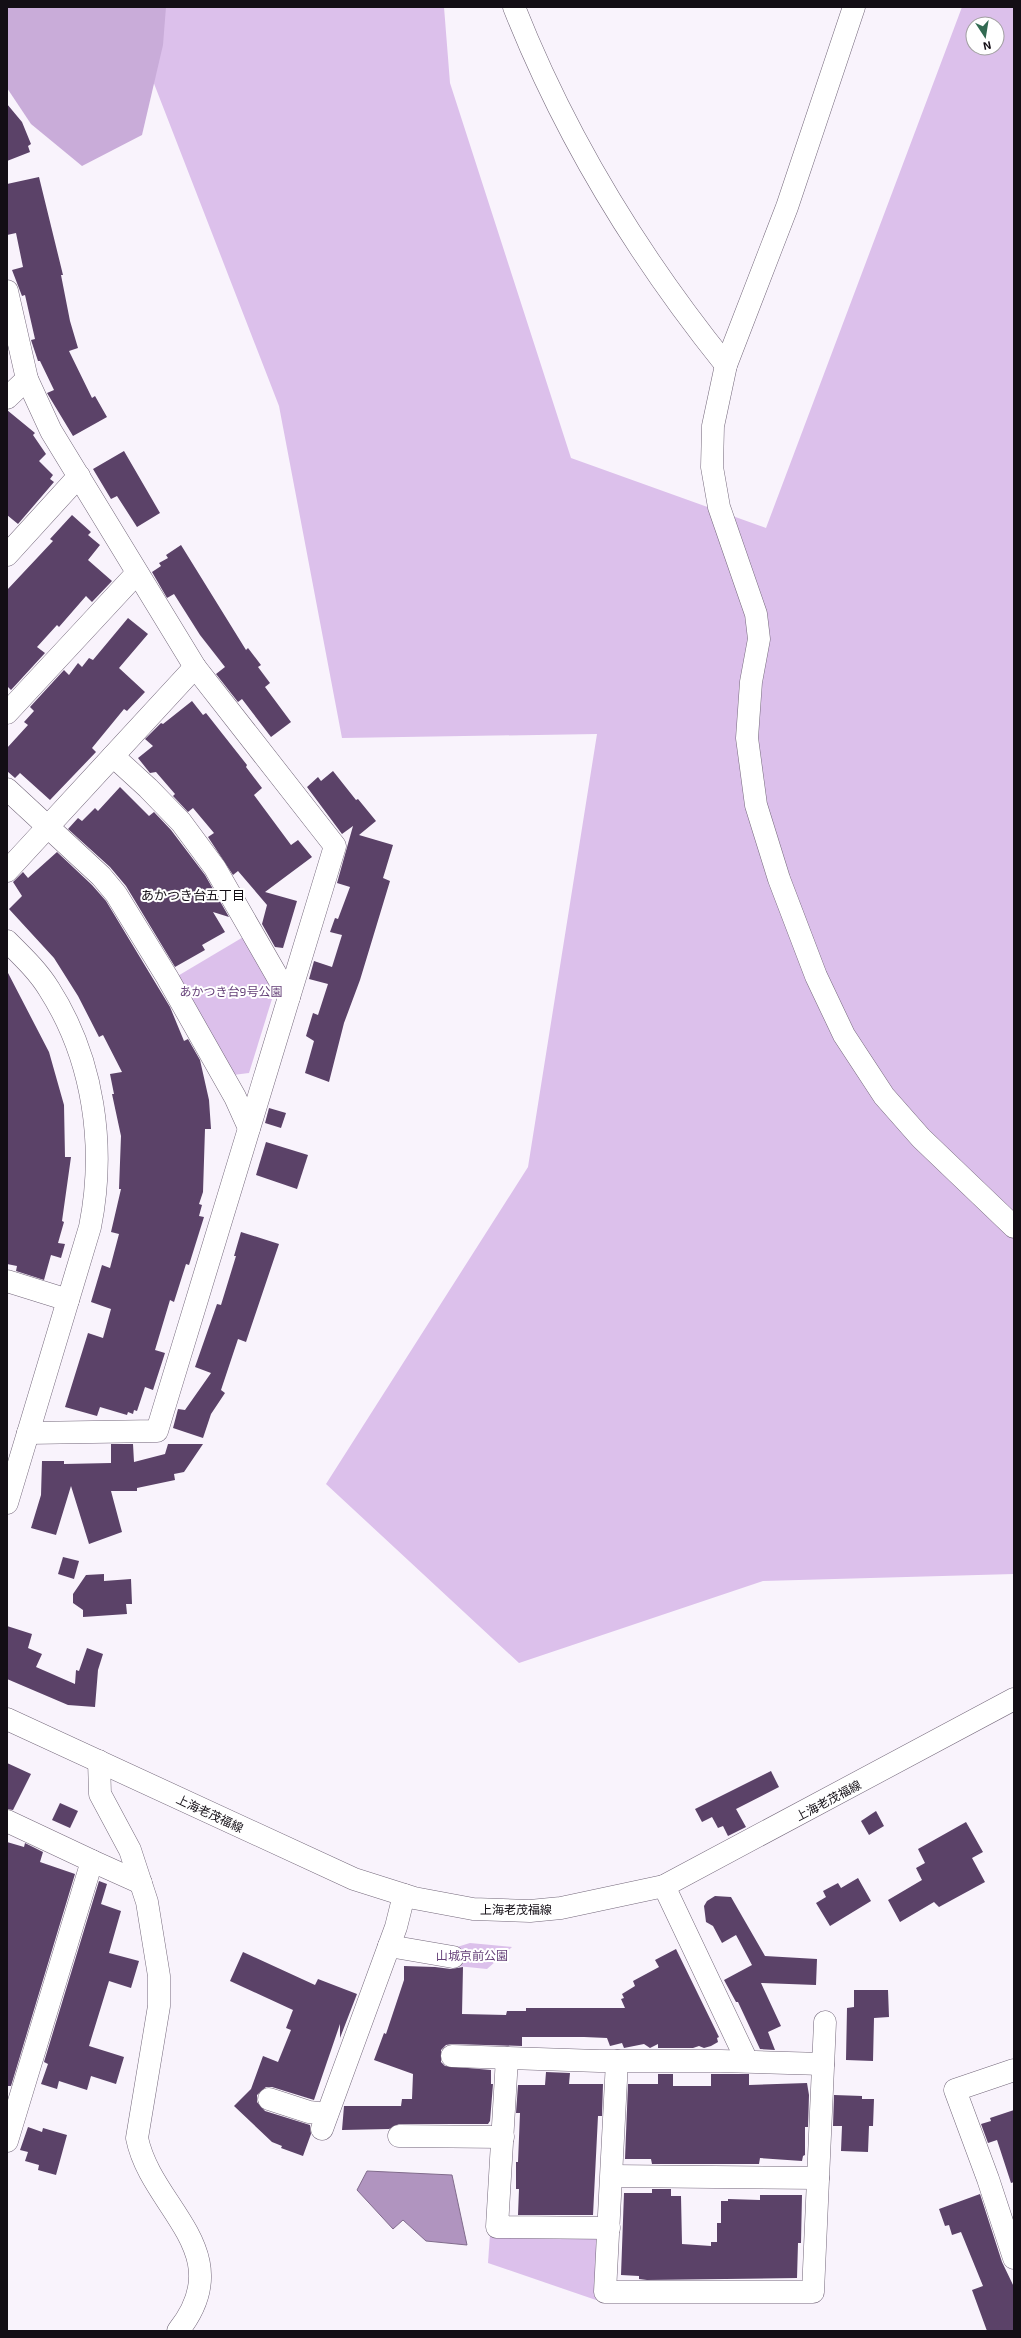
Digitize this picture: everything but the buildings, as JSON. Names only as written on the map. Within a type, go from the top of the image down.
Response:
[{"type":"street","points":[[514,7],[550,90],[612,205],[687,318],[726,365]]},
{"type":"street","points":[[854,7],[787,207],[726,365],[713,426],[712,467],[719,507],[756,614],[759,639],[751,682],[747,738],[756,805],[779,879],[819,983],[844,1035],[880,1090],[921,1138],[1014,1227]]},
{"type":"street","points":[[7,292],[27,379],[52,431],[195,667],[335,846],[157,1431],[28,1433]]},
{"type":"street","points":[[7,398],[27,379]]},
{"type":"street","points":[[7,555],[79,476]]},
{"type":"street","points":[[7,713],[137,572]]},
{"type":"street","points":[[7,871],[195,667]]},
{"type":"street","points":[[113,756],[148,788],[181,822],[215,868],[289,996]]},
{"type":"street","points":[[7,789],[102,876],[128,910],[232,1090],[249,1128]]},
{"type":"street","points":[[7,941],[36,971],[63,1013],[78,1049],[92,1098],[98,1148],[95,1202],[90,1227],[7,1503]]},
{"type":"street","points":[[7,1281],[68,1300]]},
{"type":"street","name":"上海老茂福線","points":[[7,1719],[354,1879],[404,1895],[473,1909],[530,1911],[561,1908],[664,1886],[1014,1699]]},
{"type":"street","points":[[99,1762],[100,1794],[130,1850],[151,1917],[159,1976],[159,2006],[138,2138],[141,2154],[148,2170],[186,2227],[195,2245],[199,2264],[198,2288],[193,2304],[178,2331]]},
{"type":"street","points":[[7,1821],[141,1883]]},
{"type":"street","points":[[8,2134],[92,1861]]},
{"type":"street","points":[[664,1886],[747,2061]]},
{"type":"street","points":[[269,2099],[309,2112],[325,2121],[389,1946],[400,1914],[404,1895]]},
{"type":"street","points":[[389,1946],[453,1958]]},
{"type":"street","points":[[617,2061],[605,2292],[813,2292],[825,2022]]},
{"type":"street","points":[[452,2056],[617,2061],[747,2061],[823,2064]]},
{"type":"street","points":[[507,2058],[498,2227],[609,2228]]},
{"type":"street","points":[[1013,2254],[956,2090],[1014,2070]]},
{"type":"street","points":[[399,2136],[502,2137]]},
{"type":"street","points":[[612,2176],[818,2178]]},
{"type":"green space","points":[[138,7],[444,7],[450,83],[571,458],[766,528],[962,7],[1014,7],[1014,1574],[763,1581],[519,1663],[326,1484],[528,1167],[597,734],[342,738],[279,406],[134,32]]},
{"type":"green space","name":"あかつき台9号公園","points":[[245,936],[271,980],[272,999],[249,1073],[233,1075],[176,977]]},
{"type":"green space","name":"山城京前公園","points":[[470,1943],[512,1947],[487,1969],[457,1966],[457,1947]]},
{"type":"green space","points":[[490,2234],[592,2235],[599,2240],[596,2300],[488,2263]]},
{"type":"shaded area","points":[[7,7],[166,7],[163,45],[142,135],[82,166],[31,124],[7,88]]},
{"type":"shaded area","points":[[367,2171],[452,2175],[467,2245],[426,2241],[403,2220],[393,2229],[357,2190]]},
{"type":"district","name":"あかつき台五丁目","points":[[193,895]]}]
